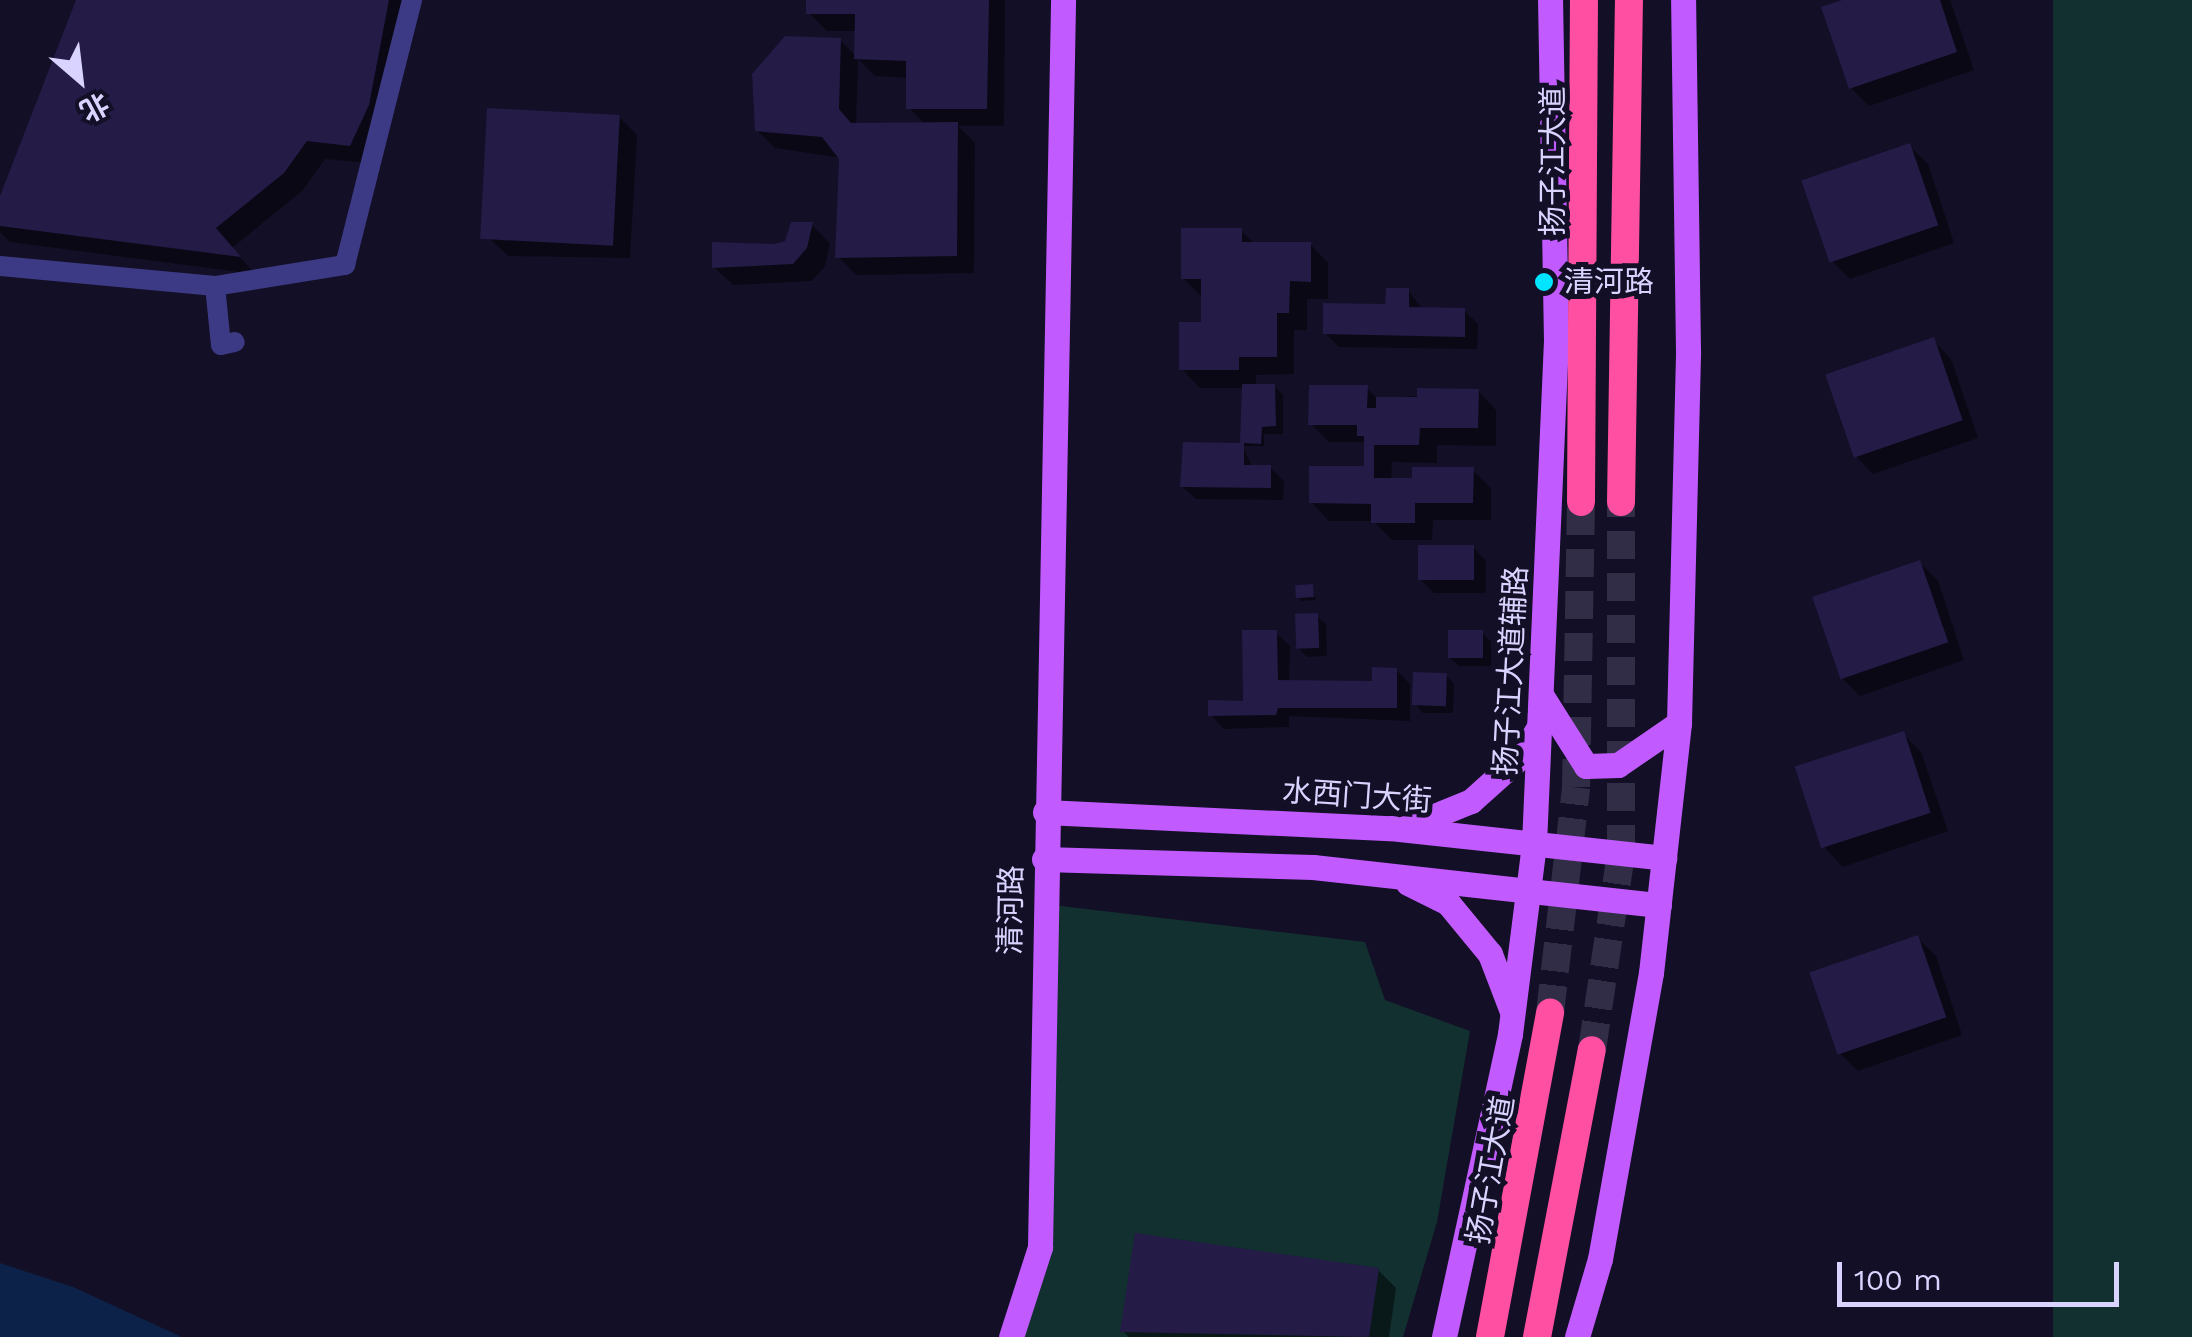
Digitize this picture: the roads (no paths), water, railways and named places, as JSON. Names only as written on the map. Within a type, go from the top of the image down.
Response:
[{"type":"highway","name":"扬子江大道","points":[[1581,502],[1584,0]]},
{"type":"highway","points":[[1621,502],[1630,0]]},
{"type":"highway","name":"扬子江大道","points":[[1490,1337],[1550,1014]]},
{"type":"highway","points":[[1537,1337],[1592,1050]]},
{"type":"main road","name":"清河路","points":[[1010,1337],[1040,1246],[1044,812],[1063,0]]},
{"type":"main road","name":"扬子江大道辅路","points":[[1444,1337],[1512,1013],[1534,844],[1556,341],[1550,0]]},
{"type":"main road","points":[[1577,1337],[1600,1259],[1658,905],[1679,723],[1688,351],[1683,0]]},
{"type":"main road","points":[[1402,829],[1471,802],[1519,758],[1542,711],[1586,766],[1618,765],[1679,723]]},
{"type":"main road","name":"水西门大街","points":[[1044,812],[1402,829],[1664,858]]},
{"type":"main road","points":[[1044,859],[1394,876],[1658,905]]},
{"type":"main road","points":[[1394,876],[1448,903],[1490,954],[1512,1013]]},
{"type":"street","points":[[0,266],[216,286],[345,265],[412,0]]},
{"type":"street","points":[[216,286],[221,345],[234,342]]},
{"type":"water","points":[[0,1263],[73,1287],[182,1337],[0,1337]]},
{"type":"tunnel","points":[[1550,1013],[1576,787],[1581,502]]},
{"type":"tunnel","points":[[1592,1050],[1621,853],[1621,502]]},
{"type":"place","name":"清河路","points":[[1544,282]]}]
